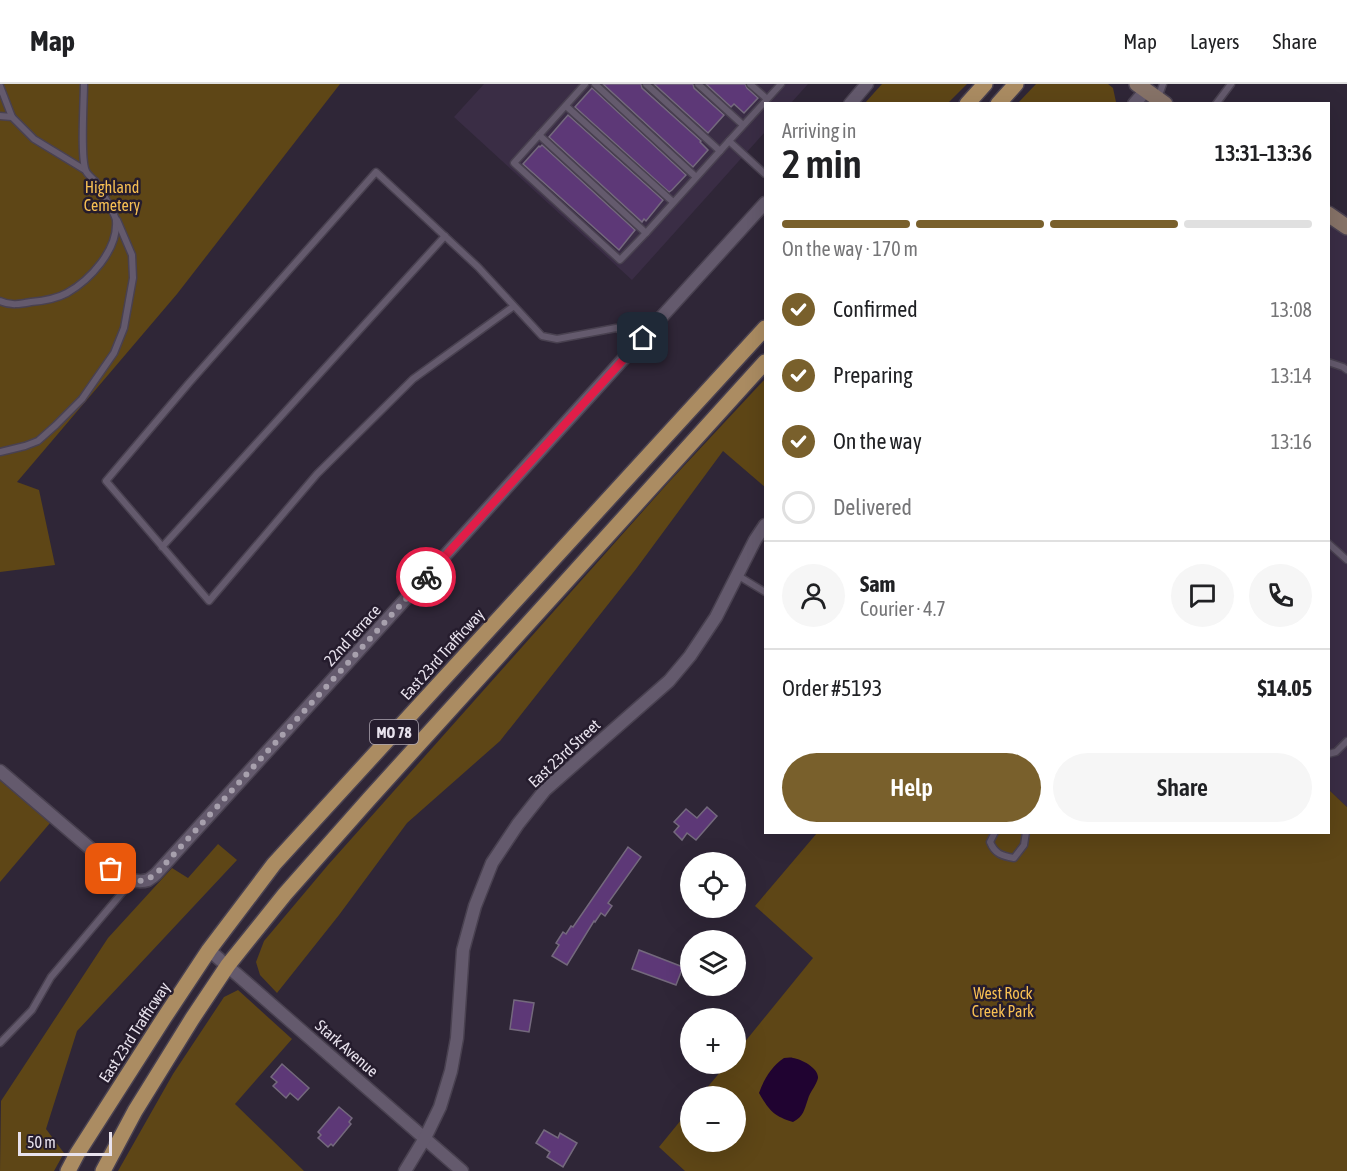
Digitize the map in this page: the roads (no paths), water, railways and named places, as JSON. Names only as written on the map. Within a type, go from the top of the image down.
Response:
[{"type":"main road","points":[[969,102],[985,84]]},
{"type":"main road","points":[[1000,102],[1016,84]]},
{"type":"main road","points":[[1330,215],[1347,227]]},
{"type":"main road","name":"East 23rd Trafficway","points":[[68,1171],[209,950],[274,864],[764,329]]},
{"type":"main road","name":"MO 78","points":[[102,1171],[135,1111],[192,1019],[228,965],[285,894],[764,363]]},
{"type":"street","points":[[852,102],[867,84]]},
{"type":"street","points":[[1137,102],[1151,94]]},
{"type":"street","name":"22nd Terrace","points":[[132,881],[148,880],[156,874],[764,204]]},
{"type":"street","name":"East 23rd Street","points":[[405,1171],[440,1107],[451,1071],[457,1038],[463,950],[475,906],[492,863],[518,824],[545,790],[669,681],[690,656],[716,617],[764,526]]},
{"type":"street","points":[[0,771],[98,855],[111,869],[132,881]]},
{"type":"street","name":"Stark Avenue","points":[[209,950],[462,1171]]},
{"type":"lane","points":[[84,84],[85,170]]},
{"type":"lane","points":[[585,84],[514,164],[620,260],[764,102]]},
{"type":"lane","points":[[595,84],[696,177]]},
{"type":"lane","points":[[646,84],[720,151]]},
{"type":"lane","points":[[699,84],[743,125]]},
{"type":"lane","points":[[750,84],[767,99]]},
{"type":"lane","points":[[764,102],[781,84]]},
{"type":"lane","points":[[1151,94],[1163,84]]},
{"type":"lane","points":[[1218,102],[1231,84]]},
{"type":"lane","points":[[0,86],[12,117],[34,139],[85,170],[96,182],[132,255],[133,278],[124,328],[114,353],[82,399],[38,441],[0,452]]},
{"type":"lane","points":[[566,106],[673,202]]},
{"type":"lane","points":[[0,116],[12,117]]},
{"type":"lane","points":[[539,135],[646,233]]},
{"type":"lane","points":[[729,141],[764,173]]},
{"type":"lane","points":[[514,306],[413,380],[318,474],[209,601],[106,481],[196,374],[376,171],[478,267],[542,336],[557,339],[616,328],[643,338]]},
{"type":"lane","points":[[0,301],[7,304],[46,300],[65,295],[84,282],[98,268],[113,241],[116,220]]},
{"type":"lane","points":[[162,547],[445,236]]},
{"type":"lane","points":[[1330,363],[1347,370]]},
{"type":"lane","points":[[1330,545],[1347,560]]},
{"type":"lane","points":[[737,575],[764,591]]},
{"type":"lane","points":[[1330,754],[1336,752],[1347,741]]},
{"type":"lane","points":[[994,834],[990,842],[993,850],[1014,858],[1024,845],[1026,834]]},
{"type":"lane","points":[[0,1043],[32,1010],[51,977],[132,881]]},
{"type":"park label","name":"Highland Cemetery","points":[[112,196]]},
{"type":"park label","name":"West Rock Creek Park","points":[[1003,1002]]}]
